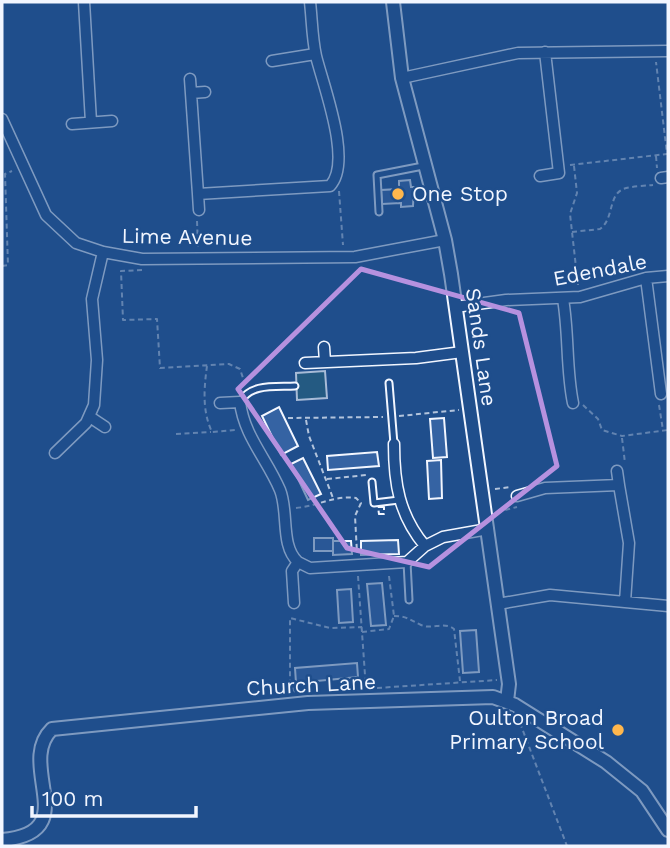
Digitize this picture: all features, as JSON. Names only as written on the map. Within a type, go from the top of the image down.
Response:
[{"type":"street","points":[[84,2],[91,122]]},
{"type":"street","points":[[198,194],[321,189],[336,180],[339,166],[333,117],[315,54],[310,2]]},
{"type":"street","name":"Sands Lane","points":[[393,2],[402,78],[423,166],[446,240],[511,703]]},
{"type":"street","points":[[402,78],[491,58],[545,52],[668,51]]},
{"type":"street","points":[[540,176],[559,173],[545,52]]},
{"type":"street","points":[[272,61],[315,54]]},
{"type":"street","points":[[190,79],[199,210]]},
{"type":"street","points":[[191,93],[205,92]]},
{"type":"street","name":"Lime Avenue","points":[[2,119],[46,215],[76,243],[103,253],[142,259],[343,257],[384,254],[446,240]]},
{"type":"street","points":[[72,124],[112,121]]},
{"type":"street","points":[[55,453],[90,416],[97,391],[92,299],[103,253]]},
{"type":"street","name":"Edendale","points":[[455,307],[506,300],[580,297],[646,278],[668,276]]},
{"type":"street","points":[[646,278],[661,394]]},
{"type":"street","points":[[563,299],[568,327],[568,377],[573,403]]},
{"type":"street","points":[[324,347],[325,362]]},
{"type":"street","points":[[304,363],[462,352]]},
{"type":"street","points":[[220,403],[242,397],[245,428],[280,491],[289,547],[299,562],[310,568],[407,562],[425,546],[463,532],[488,529]]},
{"type":"street","points":[[90,416],[105,427]]},
{"type":"street","points":[[394,444],[394,472],[399,500],[410,528],[425,546]]},
{"type":"street","points":[[617,471],[629,542],[629,578],[625,602]]},
{"type":"street","points":[[517,496],[545,488],[619,485]]},
{"type":"street","points":[[295,603],[292,571],[299,562]]},
{"type":"street","points":[[498,604],[550,595],[668,606]]},
{"type":"street","name":"Church Lane","points":[[2,839],[23,838],[42,823],[45,811],[41,748],[44,736],[52,729],[64,725],[308,703],[476,696],[511,703],[606,762],[642,791],[668,830]]},
{"type":"lane","points":[[379,212],[377,175],[423,166]]},
{"type":"lane","points":[[388,383],[394,444]]},
{"type":"lane","points":[[242,397],[256,388],[295,386]]},
{"type":"lane","points":[[372,482],[374,503],[399,500]]},
{"type":"lane","points":[[407,562],[409,600]]},
{"type":"path","points":[[558,167],[667,154],[654,51]]},
{"type":"path","points":[[572,232],[600,229],[609,219],[617,193],[624,189],[658,184],[664,177],[656,155]]},
{"type":"path","points":[[574,165],[577,193],[570,214],[580,297]]},
{"type":"path","points":[[2,171],[17,171]]},
{"type":"path","points":[[2,266],[8,265],[5,174],[9,171]]},
{"type":"path","points":[[336,180],[343,257]]},
{"type":"path","points":[[199,210],[196,212],[199,259]]},
{"type":"path","points":[[142,259],[142,270],[121,271],[123,320],[158,319],[160,368],[229,364],[240,369],[245,380],[242,397]]},
{"type":"path","points":[[661,394],[659,398],[663,431]]},
{"type":"path","points":[[573,403],[583,405],[598,419],[602,430],[622,436],[668,430]]},
{"type":"path","points":[[288,418],[299,416],[306,420],[309,436],[333,499]]},
{"type":"path","points":[[176,434],[212,432]]},
{"type":"path","points":[[617,471],[625,465],[622,436]]},
{"type":"path","points":[[326,479],[366,475]]},
{"type":"path","points":[[482,492],[512,487],[517,496],[517,509],[485,513]]},
{"type":"path","points":[[284,508],[323,505],[333,499],[356,498],[360,503],[355,516],[366,689],[498,679]]},
{"type":"path","points":[[362,632],[389,629],[394,616],[387,564]]},
{"type":"path","points":[[394,616],[406,616],[422,626],[449,625],[454,629],[460,682]]},
{"type":"path","points":[[298,694],[290,683],[290,618],[330,628],[362,626]]},
{"type":"path","points":[[511,703],[567,846]]},
{"type":"highlighted area","points":[[361,269],[519,313],[557,466],[429,567],[347,548],[238,389]]},
{"type":"shaded area","points":[[325,371],[327,398],[297,400],[296,373]]},
{"type":"building","name":"One Stop","points":[[410,180],[411,187],[414,187],[413,206],[401,207],[401,203],[382,204],[381,190],[399,189],[399,181]]},
{"type":"building","points":[[279,407],[298,446],[281,455],[262,416]]},
{"type":"building","points":[[444,418],[447,457],[433,458],[430,419]]},
{"type":"building","points":[[377,452],[379,466],[328,470],[327,456]]},
{"type":"building","points":[[303,458],[321,494],[308,500],[291,464]]},
{"type":"building","points":[[441,460],[442,498],[429,499],[427,461]]},
{"type":"building","points":[[314,538],[333,538],[333,551],[314,551]]},
{"type":"building","points":[[398,540],[399,554],[361,555],[361,541]]},
{"type":"building","points":[[333,541],[351,541],[352,554],[333,555]]},
{"type":"building","points":[[382,583],[386,625],[371,626],[367,584]]},
{"type":"building","points":[[351,589],[353,622],[339,623],[337,590]]},
{"type":"building","points":[[476,630],[479,672],[463,673],[460,631]]},
{"type":"building","points":[[357,663],[358,677],[296,683],[295,668]]},
{"type":"fence","points":[[378,507],[384,507],[384,514],[379,514],[378,507]]},
{"type":"place","name":"One Stop","points":[[398,194]]},
{"type":"place","name":"Oulton Broad Primary School","points":[[618,730]]}]
